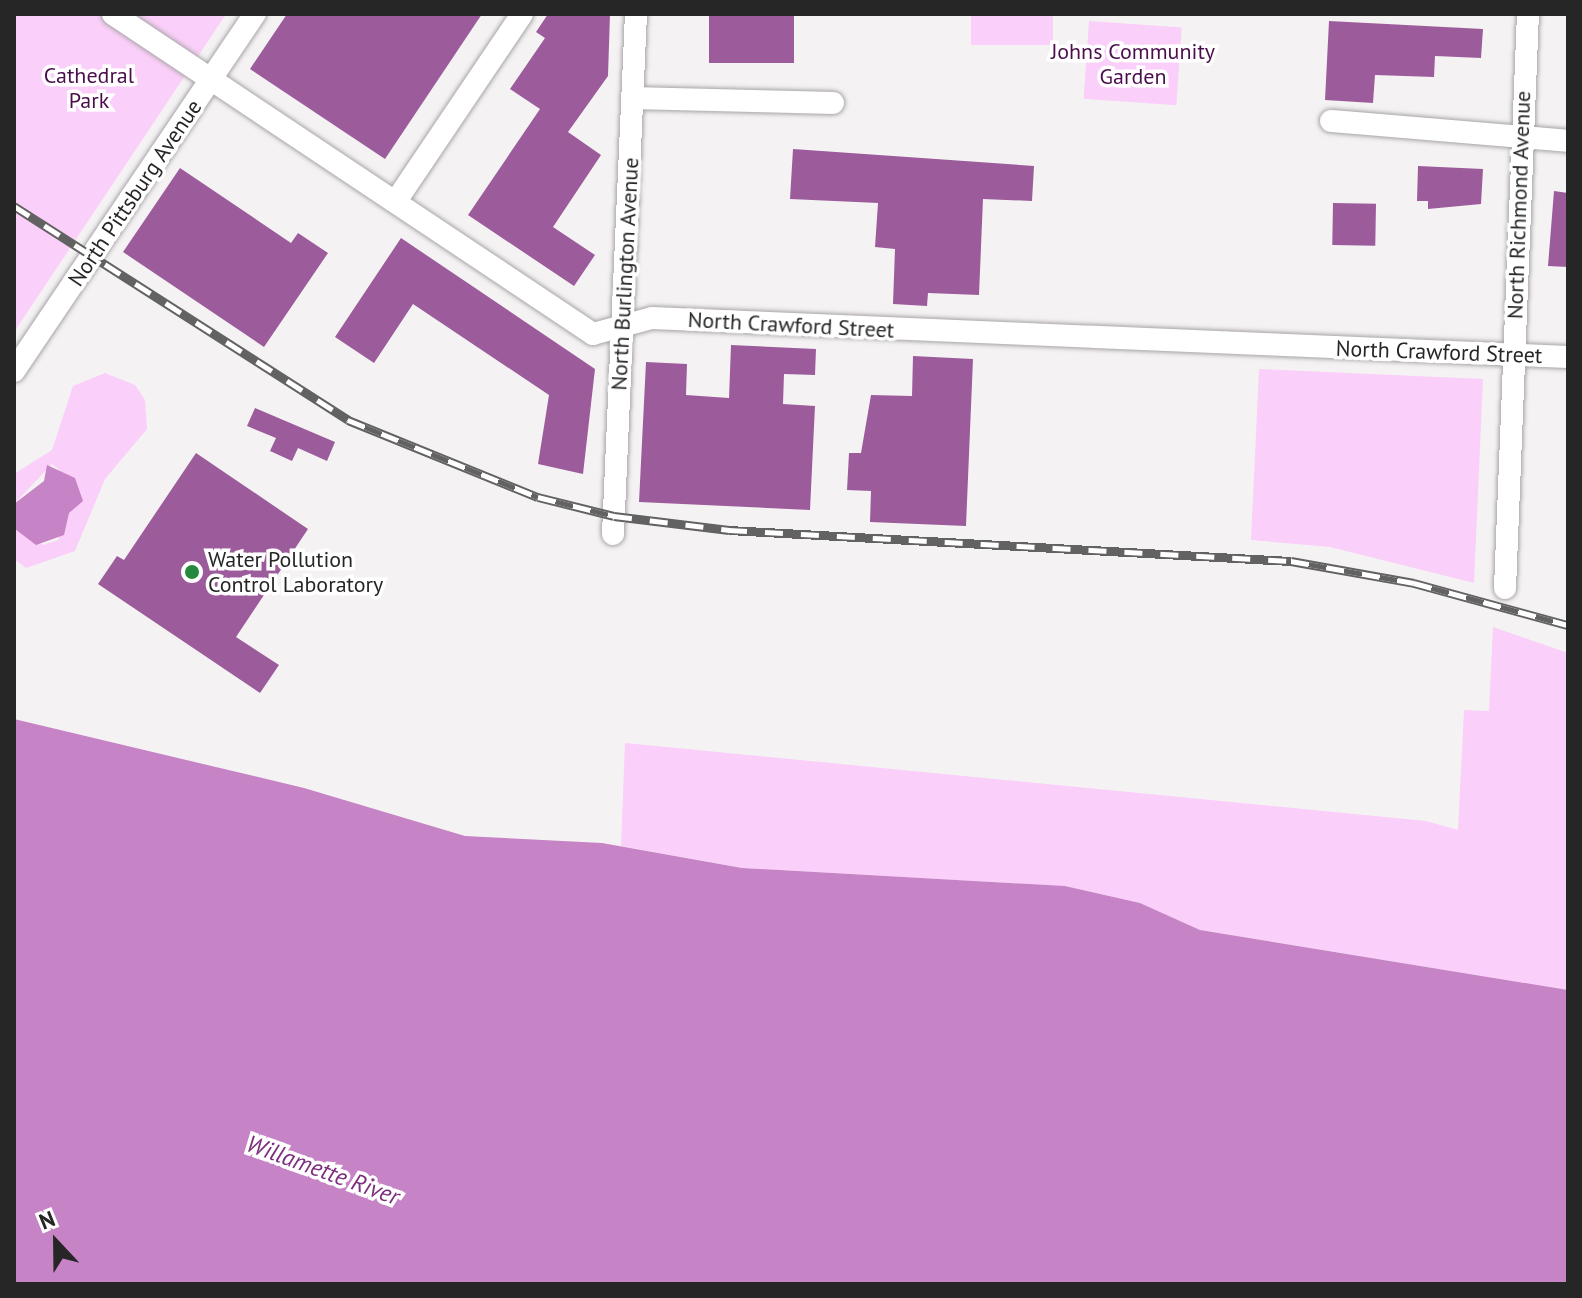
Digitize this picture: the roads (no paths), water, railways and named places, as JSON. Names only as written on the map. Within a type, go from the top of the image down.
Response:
[{"type":"street","name":"North Crawford Street","points":[[113,14],[593,334],[652,318],[1568,357]]},
{"type":"street","name":"North Pittsburg Avenue","points":[[14,371],[255,14]]},
{"type":"street","points":[[396,201],[522,14]]},
{"type":"street","name":"North Burlington Avenue","points":[[613,534],[636,14]]},
{"type":"street","name":"North Richmond Avenue","points":[[1505,588],[1528,14]]},
{"type":"street","points":[[633,98],[833,103]]},
{"type":"street","points":[[1331,121],[1568,141]]},
{"type":"water","points":[[47,465],[75,478],[83,501],[69,513],[64,535],[36,545],[15,529],[14,504],[44,481]]},
{"type":"water","name":"Willamette River","points":[[14,719],[304,788],[465,836],[602,843],[742,868],[1065,886],[1140,903],[1200,930],[1568,990],[1568,1284],[14,1284]]},
{"type":"railway","points":[[14,206],[348,420],[538,497],[614,516],[729,530],[1291,561],[1414,583],[1568,625]]},
{"type":"place","name":"Water Pollution Control Laboratory","points":[[192,572]]},
{"type":"park label","name":"Johns Community Garden","points":[[1133,64]]},
{"type":"park label","name":"Cathedral Park","points":[[89,88]]}]
